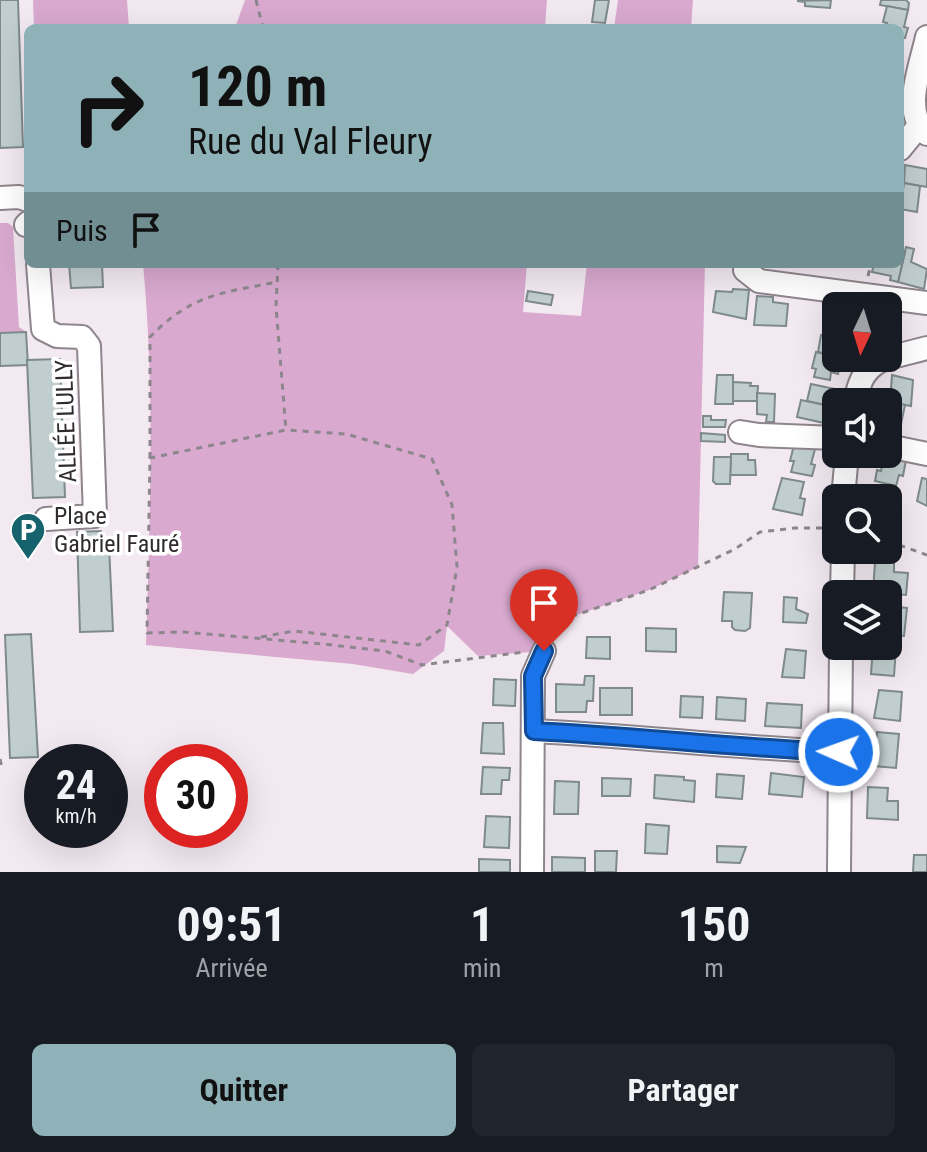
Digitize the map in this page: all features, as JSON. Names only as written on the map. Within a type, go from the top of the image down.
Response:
[{"type":"street","points":[[904,146],[923,130],[914,112],[927,37]]},
{"type":"street","points":[[0,198],[24,199]]},
{"type":"street","name":"ALLÉE LULLY","points":[[38,268],[35,320],[48,334],[82,337],[89,346],[95,516],[46,519]]},
{"type":"street","points":[[745,270],[759,281],[927,303]]},
{"type":"street","points":[[902,354],[927,348]]},
{"type":"street","points":[[740,432],[822,437]]},
{"type":"street","points":[[902,449],[927,454]]},
{"type":"street","points":[[532,872],[533,676],[544,651]]},
{"type":"street","points":[[839,872],[841,660]]},
{"type":"street","points":[[534,731],[839,752]]},
{"type":"path","points":[[256,0],[262,24]]},
{"type":"path","points":[[278,268],[276,307],[286,430]]},
{"type":"path","points":[[277,282],[205,297],[169,317],[150,337],[147,633],[258,637],[385,651],[422,665],[478,656],[544,651],[570,617],[649,590],[735,549],[760,532],[822,528]]},
{"type":"path","points":[[150,458],[286,430],[346,434],[432,459],[452,505],[457,567],[447,625],[419,645],[294,631],[258,637]]},
{"type":"path","points":[[902,546],[927,555]]},
{"type":"path","points":[[0,759],[2,768]]},
{"type":"shaded area","points":[[33,0],[127,0],[129,24],[34,24]]},
{"type":"shaded area","points":[[245,0],[547,0],[545,24],[236,24]]},
{"type":"shaded area","points":[[618,0],[693,0],[691,24],[615,24]]},
{"type":"shaded area","points":[[0,223],[13,227],[19,327],[26,332],[0,333]]},
{"type":"shaded area","points":[[143,268],[527,268],[523,312],[581,316],[587,268],[705,268],[698,567],[649,590],[571,617],[544,651],[478,656],[447,626],[444,651],[413,674],[353,664],[146,645],[150,502],[147,311]]},
{"type":"building","points":[[0,0],[18,0],[23,147],[0,148]]},
{"type":"building","points":[[595,0],[609,0],[605,23],[592,22]]},
{"type":"building","points":[[831,0],[830,8],[805,6],[805,2],[797,1]]},
{"type":"building","points":[[881,0],[906,0],[908,10],[880,5]]},
{"type":"building","points":[[887,6],[908,10],[904,27],[904,24],[883,22]]},
{"type":"building","points":[[905,165],[927,169],[927,187],[904,183]]},
{"type":"building","points":[[904,183],[920,186],[917,212],[904,210]]},
{"type":"building","points":[[906,247],[914,249],[911,262],[927,269],[924,289],[898,282],[901,268],[904,268]]},
{"type":"building","points":[[69,268],[102,268],[103,287],[71,288]]},
{"type":"building","points":[[873,268],[901,268],[898,282],[890,280],[891,276],[872,272]]},
{"type":"building","points":[[733,289],[749,290],[746,319],[713,312],[716,291],[732,292]]},
{"type":"building","points":[[528,291],[553,295],[551,305],[526,301]]},
{"type":"building","points":[[757,296],[773,297],[773,302],[788,304],[786,326],[754,325]]},
{"type":"building","points":[[26,332],[28,365],[0,366],[0,333]]},
{"type":"building","points":[[821,335],[822,335],[822,353],[818,352]]},
{"type":"building","points":[[816,352],[822,353],[822,372],[831,372],[830,380],[814,377],[816,369],[812,368]]},
{"type":"building","points":[[60,359],[65,497],[33,498],[27,360]]},
{"type":"building","points":[[717,375],[733,375],[733,404],[715,404]]},
{"type":"building","points":[[892,375],[913,380],[911,406],[902,404],[902,388],[891,388]]},
{"type":"building","points":[[733,382],[758,386],[757,401],[733,401]]},
{"type":"building","points":[[811,384],[830,388],[822,388],[822,404],[807,401]]},
{"type":"building","points":[[757,393],[775,394],[774,422],[766,422],[767,415],[757,414]]},
{"type":"building","points":[[801,400],[822,404],[822,423],[797,417]]},
{"type":"building","points":[[703,416],[711,416],[711,420],[726,420],[725,427],[703,427]]},
{"type":"building","points":[[701,433],[725,435],[725,442],[701,441]]},
{"type":"building","points":[[794,445],[815,449],[812,476],[791,472]]},
{"type":"building","points":[[731,454],[748,454],[748,460],[755,460],[756,475],[730,475]]},
{"type":"building","points":[[714,457],[731,457],[730,484],[716,484],[713,481]]},
{"type":"building","points":[[902,459],[906,460],[903,476],[899,475],[897,484],[875,481],[877,470],[881,471],[882,468],[902,468]]},
{"type":"building","points":[[782,478],[804,482],[800,498],[805,499],[802,515],[773,509]]},
{"type":"building","points":[[922,478],[927,479],[927,506],[917,501]]},
{"type":"building","points":[[101,531],[102,546],[109,546],[113,631],[80,632],[77,532]]},
{"type":"building","points":[[875,564],[894,564],[894,572],[908,573],[906,595],[902,595],[902,580],[874,580]]},
{"type":"building","points":[[724,592],[752,593],[750,628],[735,630],[732,621],[722,621]]},
{"type":"building","points":[[784,597],[797,598],[796,609],[808,614],[806,623],[783,622]]},
{"type":"building","points":[[902,607],[907,608],[902,636]]},
{"type":"building","points":[[646,628],[676,629],[676,652],[646,651]]},
{"type":"building","points":[[31,634],[37,744],[24,744],[24,758],[10,758],[5,635]]},
{"type":"building","points":[[587,637],[610,637],[610,659],[586,658]]},
{"type":"building","points":[[786,649],[806,651],[804,678],[782,677]]},
{"type":"building","points":[[872,660],[895,660],[894,676],[871,674]]},
{"type":"building","points":[[585,676],[594,676],[593,701],[587,701],[586,712],[556,712],[556,684],[584,685]]},
{"type":"building","points":[[494,679],[516,680],[515,706],[493,705]]},
{"type":"building","points":[[600,688],[632,688],[632,715],[600,715]]},
{"type":"building","points":[[879,690],[902,692],[900,721],[874,718]]},
{"type":"building","points":[[681,696],[703,697],[702,718],[680,717]]},
{"type":"building","points":[[717,697],[746,699],[745,721],[716,719]]},
{"type":"building","points":[[767,703],[802,705],[801,728],[765,726]]},
{"type":"building","points":[[483,723],[503,723],[504,754],[481,753]]},
{"type":"building","points":[[877,732],[899,734],[896,768],[874,766]]},
{"type":"building","points":[[483,767],[510,768],[509,780],[502,780],[501,794],[481,794]]},
{"type":"building","points":[[771,773],[804,777],[802,797],[769,794]]},
{"type":"building","points":[[717,774],[744,776],[742,799],[716,797]]},
{"type":"building","points":[[655,775],[695,781],[694,802],[654,798]]},
{"type":"building","points":[[602,778],[631,779],[630,796],[602,796]]},
{"type":"building","points":[[555,781],[579,782],[578,814],[554,814]]},
{"type":"building","points":[[868,787],[888,788],[887,801],[898,801],[898,820],[867,818]]},
{"type":"building","points":[[486,816],[510,817],[509,848],[484,847]]},
{"type":"building","points":[[646,824],[669,826],[667,854],[645,853]]},
{"type":"building","points":[[717,846],[746,847],[740,863],[717,862]]},
{"type":"building","points":[[595,851],[617,851],[616,872],[595,872]]},
{"type":"building","points":[[914,855],[927,855],[927,872],[913,872]]},
{"type":"building","points":[[552,857],[585,858],[585,872],[552,872]]},
{"type":"building","points":[[479,859],[510,860],[510,872],[479,872]]},
{"type":"place","name":"Place Gabriel Fauré","points":[[28,561]]},
{"type":"route","points":[[544,651],[533,676],[534,731],[839,752]]}]
